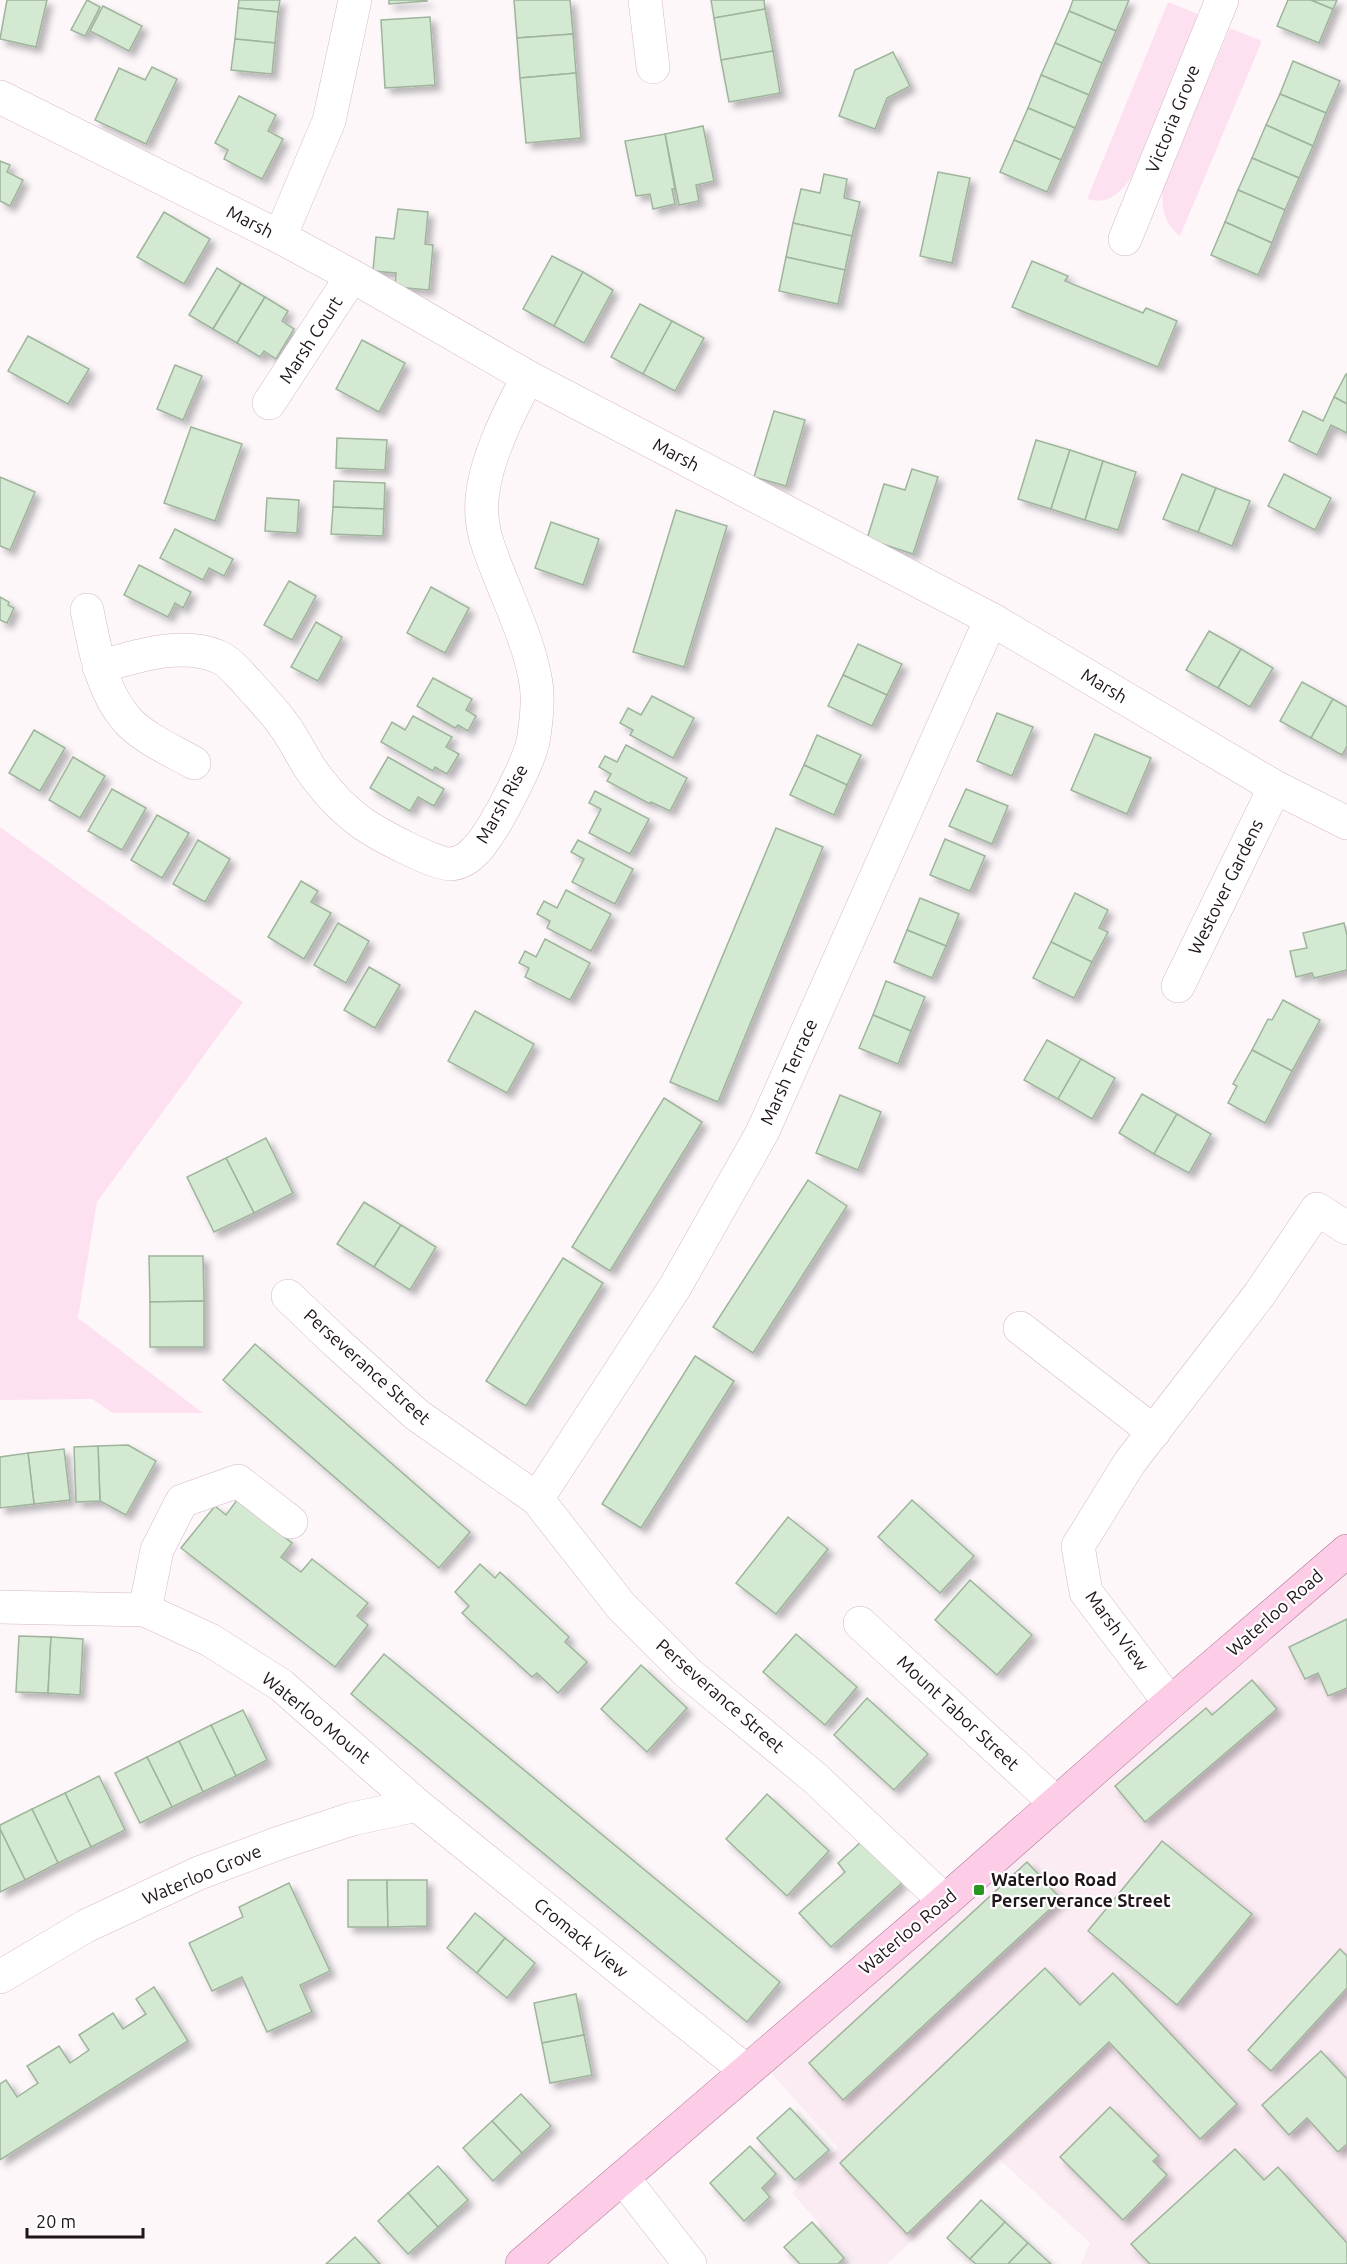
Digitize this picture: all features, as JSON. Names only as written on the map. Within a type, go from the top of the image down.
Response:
[{"type":"main road","name":"Waterloo Road","points":[[522,2264],[745,2070],[945,1901],[1347,1551]]},
{"type":"street","points":[[280,237],[329,121],[355,0]]},
{"type":"street","points":[[645,0],[653,67]]},
{"type":"street","name":"Victoria Grove","points":[[1125,239],[1221,0]]},
{"type":"street","name":"Marsh","points":[[0,97],[280,237],[528,377],[991,619],[1275,787],[1347,823]]},
{"type":"street","name":"Marsh Court","points":[[269,403],[352,276]]},
{"type":"street","name":"Marsh Rise","points":[[99,667],[169,650],[198,652],[221,657],[267,704],[284,725],[317,778],[348,813],[370,829],[430,859],[448,864],[463,861],[477,850],[523,772],[532,743],[536,717],[536,686],[530,653],[489,548],[481,515],[484,487],[493,454],[507,417],[528,377]]},
{"type":"street","points":[[87,610],[99,667],[112,699],[129,722],[154,740],[194,763]]},
{"type":"street","name":"Marsh Terrace","points":[[537,1499],[675,1287],[762,1133],[991,619]]},
{"type":"street","name":"Westover Gardens","points":[[1178,986],[1275,787]]},
{"type":"street","name":"Marsh View","points":[[1170,1703],[1086,1592],[1078,1546],[1130,1462],[1259,1295],[1317,1209],[1347,1228]]},
{"type":"street","name":"Perseverance Street","points":[[288,1296],[417,1415],[537,1499],[621,1606],[680,1665],[815,1778],[945,1901]]},
{"type":"street","points":[[1020,1328],[1154,1432]]},
{"type":"street","points":[[145,1610],[157,1550],[182,1501],[238,1481],[291,1522]]},
{"type":"street","name":"Waterloo Mount","points":[[0,1607],[145,1610],[210,1640],[281,1685],[417,1805]]},
{"type":"street","name":"Mount Tabor Street","points":[[860,1623],[1056,1803]]},
{"type":"street","name":"Waterloo Grove","points":[[0,1977],[87,1926],[199,1873],[352,1819],[417,1805]]},
{"type":"street","name":"Cromack View","points":[[417,1805],[745,2070]]},
{"type":"street","points":[[623,2178],[690,2264]]},
{"type":"shaded area","points":[[1168,2],[1201,15],[1131,178],[1112,197],[1101,200],[1087,199]]},
{"type":"shaded area","points":[[1230,28],[1262,41],[1180,236],[1170,226],[1164,214],[1163,187]]},
{"type":"shaded area","points":[[0,827],[243,1002],[97,1202],[78,1318],[203,1413],[113,1413],[92,1399],[0,1400]]},
{"type":"shaded area","points":[[1347,1551],[1347,2264],[1081,2264],[1090,2243],[999,2159],[887,2264],[855,2264],[792,2193],[838,2148],[759,2059]]},
{"type":"building","points":[[7,0],[47,0],[36,47],[0,39]]},
{"type":"building","points":[[87,0],[100,7],[85,36],[71,30]]},
{"type":"building","points":[[239,0],[280,0],[278,12],[238,8]]},
{"type":"building","points":[[389,0],[427,0],[427,1],[389,4]]},
{"type":"building","points":[[514,0],[570,0],[573,34],[517,38]]},
{"type":"building","points":[[711,0],[764,0],[765,9],[714,18]]},
{"type":"building","points":[[1073,0],[1129,0],[1116,31],[1069,11]]},
{"type":"building","points":[[1288,0],[1311,0],[1333,9],[1319,43],[1277,26]]},
{"type":"building","points":[[1311,0],[1337,0],[1333,9]]},
{"type":"building","points":[[103,6],[142,26],[129,51],[90,31]]},
{"type":"building","points":[[238,8],[278,12],[275,43],[235,39]]},
{"type":"building","points":[[765,9],[773,51],[721,60],[714,18]]},
{"type":"building","points":[[1069,11],[1116,31],[1102,63],[1055,43]]},
{"type":"building","points":[[430,17],[435,85],[385,88],[381,20]]},
{"type":"building","points":[[573,34],[576,73],[520,78],[517,38]]},
{"type":"building","points":[[235,39],[275,43],[272,74],[231,70]]},
{"type":"building","points":[[1055,43],[1102,63],[1089,95],[1041,75]]},
{"type":"building","points":[[773,51],[780,93],[729,102],[721,60]]},
{"type":"building","points":[[893,52],[910,86],[887,98],[875,129],[839,116],[855,70]]},
{"type":"building","points":[[1293,61],[1340,81],[1326,113],[1280,94]]},
{"type":"building","points":[[152,67],[177,79],[146,144],[95,120],[119,68],[145,80]]},
{"type":"building","points":[[576,73],[581,138],[526,143],[520,78]]},
{"type":"building","points":[[1041,75],[1089,95],[1075,128],[1028,108]]},
{"type":"building","points":[[1280,94],[1326,113],[1313,146],[1266,125]]},
{"type":"building","points":[[239,96],[276,115],[268,131],[283,139],[262,179],[224,159],[228,150],[215,143]]},
{"type":"building","points":[[1028,108],[1075,128],[1061,160],[1014,140]]},
{"type":"building","points":[[1266,125],[1313,146],[1299,178],[1252,158]]},
{"type":"building","points":[[703,126],[714,181],[696,185],[699,201],[679,205],[665,134]]},
{"type":"building","points":[[665,134],[675,189],[672,189],[675,204],[653,209],[650,194],[636,196],[625,141]]},
{"type":"building","points":[[1014,140],[1061,160],[1047,192],[1000,172]]},
{"type":"building","points":[[1252,158],[1299,178],[1285,210],[1238,190]]},
{"type":"building","points":[[0,161],[10,165],[7,172],[23,180],[10,206],[0,201]]},
{"type":"building","points":[[938,172],[970,178],[952,263],[920,256]]},
{"type":"building","points":[[824,174],[847,179],[844,198],[860,202],[852,236],[793,223],[801,189],[820,193]]},
{"type":"building","points":[[1238,190],[1285,210],[1272,243],[1225,222]]},
{"type":"building","points":[[398,209],[428,212],[425,244],[433,245],[429,290],[395,287],[396,273],[373,271],[376,237],[394,239]]},
{"type":"building","points":[[164,212],[210,239],[184,284],[137,257]]},
{"type":"building","points":[[1225,222],[1272,243],[1258,275],[1211,255]]},
{"type":"building","points":[[793,223],[852,236],[845,270],[786,257]]},
{"type":"building","points":[[552,256],[583,272],[554,326],[523,309]]},
{"type":"building","points":[[786,257],[845,270],[838,304],[779,291]]},
{"type":"building","points":[[1032,261],[1068,276],[1065,281],[1143,313],[1146,308],[1177,321],[1158,367],[1012,307]]},
{"type":"building","points":[[217,268],[241,283],[213,329],[189,315]]},
{"type":"building","points":[[583,272],[613,290],[584,343],[554,326]]},
{"type":"building","points":[[241,283],[265,297],[237,343],[213,329]]},
{"type":"building","points":[[265,297],[288,311],[282,321],[294,329],[276,359],[264,351],[260,357],[237,343]]},
{"type":"building","points":[[640,304],[672,321],[643,374],[611,357]]},
{"type":"building","points":[[672,321],[704,338],[675,391],[643,374]]},
{"type":"building","points":[[28,336],[89,369],[68,404],[8,371]]},
{"type":"building","points":[[362,340],[405,363],[379,412],[336,389]]},
{"type":"building","points":[[175,365],[202,376],[183,420],[157,409]]},
{"type":"building","points":[[1347,374],[1347,404],[1334,397]]},
{"type":"building","points":[[1334,397],[1347,404],[1347,433],[1331,425],[1317,455],[1289,441],[1303,411],[1323,421]]},
{"type":"building","points":[[774,411],[805,420],[786,486],[754,477]]},
{"type":"building","points":[[191,427],[242,444],[215,521],[164,503]]},
{"type":"building","points":[[337,438],[387,440],[385,470],[336,468]]},
{"type":"building","points":[[1036,440],[1070,450],[1051,509],[1018,499]]},
{"type":"building","points":[[1070,450],[1103,461],[1085,520],[1051,509]]},
{"type":"building","points":[[1103,461],[1136,472],[1118,530],[1085,520]]},
{"type":"building","points":[[912,469],[938,477],[913,554],[867,539],[884,484],[905,490]]},
{"type":"building","points":[[1182,474],[1216,488],[1198,532],[1163,519]]},
{"type":"building","points":[[1284,474],[1331,498],[1315,530],[1268,506]]},
{"type":"building","points":[[0,477],[35,492],[10,550],[0,546]]},
{"type":"building","points":[[334,481],[385,483],[384,509],[333,507]]},
{"type":"building","points":[[1216,488],[1250,501],[1232,546],[1198,532]]},
{"type":"building","points":[[267,498],[299,500],[297,533],[265,531]]},
{"type":"building","points":[[333,507],[384,509],[383,536],[331,534]]},
{"type":"building","points":[[676,510],[727,526],[684,667],[633,652]]},
{"type":"building","points":[[551,522],[599,539],[583,585],[535,568]]},
{"type":"building","points":[[175,529],[233,559],[224,576],[209,568],[203,580],[160,558]]},
{"type":"building","points":[[139,565],[191,592],[183,608],[175,603],[168,617],[124,595]]},
{"type":"building","points":[[289,581],[316,596],[292,640],[264,625]]},
{"type":"building","points":[[431,587],[469,608],[445,653],[407,633]]},
{"type":"building","points":[[0,597],[14,608],[7,623],[0,620]]},
{"type":"building","points":[[316,622],[342,637],[318,681],[291,667]]},
{"type":"building","points":[[1209,631],[1241,649],[1218,688],[1186,670]]},
{"type":"building","points":[[858,644],[902,664],[887,695],[843,675]]},
{"type":"building","points":[[1241,649],[1273,668],[1250,707],[1218,688]]},
{"type":"building","points":[[843,675],[887,695],[872,726],[828,706]]},
{"type":"building","points":[[433,678],[472,699],[466,710],[476,716],[468,731],[458,725],[455,728],[417,706]]},
{"type":"building","points":[[1302,682],[1333,699],[1311,738],[1280,721]]},
{"type":"building","points":[[652,696],[694,718],[673,758],[630,735],[633,730],[620,723],[628,708],[641,715]]},
{"type":"building","points":[[1333,699],[1347,707],[1347,746],[1342,755],[1311,738]]},
{"type":"building","points":[[997,713],[1033,727],[1012,776],[977,761]]},
{"type":"building","points":[[413,716],[452,737],[446,747],[459,754],[447,774],[435,767],[433,771],[381,742],[392,722],[405,730]]},
{"type":"building","points":[[34,730],[65,748],[40,791],[9,773]]},
{"type":"building","points":[[1095,734],[1151,758],[1127,814],[1071,790]]},
{"type":"building","points":[[817,735],[861,755],[847,785],[804,765]]},
{"type":"building","points":[[626,745],[687,778],[670,811],[651,802],[650,804],[607,781],[611,774],[599,767],[605,756],[617,762]]},
{"type":"building","points":[[73,757],[105,776],[80,818],[49,800]]},
{"type":"building","points":[[388,757],[444,789],[434,806],[418,797],[410,811],[370,788]]},
{"type":"building","points":[[804,765],[847,785],[834,815],[790,795]]},
{"type":"building","points":[[112,789],[146,808],[122,850],[88,831]]},
{"type":"building","points":[[966,789],[1008,806],[992,844],[949,826]]},
{"type":"building","points":[[595,791],[649,819],[630,854],[589,833],[601,809],[589,803]]},
{"type":"building","points":[[157,815],[189,833],[162,878],[131,860]]},
{"type":"building","points":[[776,828],[823,847],[718,1102],[670,1082]]},
{"type":"building","points":[[945,839],[985,856],[970,891],[930,875]]},
{"type":"building","points":[[198,840],[230,859],[205,902],[173,884]]},
{"type":"building","points":[[578,840],[633,869],[615,904],[572,882],[584,859],[571,852]]},
{"type":"building","points":[[301,881],[318,891],[311,902],[331,913],[304,959],[268,937]]},
{"type":"building","points":[[566,890],[611,914],[591,951],[547,928],[550,921],[537,914],[544,901],[557,908]]},
{"type":"building","points":[[1075,893],[1108,910],[1099,928],[1108,932],[1092,962],[1051,942]]},
{"type":"building","points":[[920,898],[959,914],[946,946],[907,930]]},
{"type":"building","points":[[338,923],[369,941],[346,983],[314,965]]},
{"type":"building","points":[[1344,923],[1347,935],[1347,970],[1314,978],[1312,973],[1296,977],[1290,951],[1307,948],[1303,933]]},
{"type":"building","points":[[907,930],[946,946],[932,978],[894,962]]},
{"type":"building","points":[[545,939],[590,963],[570,1000],[525,977],[529,968],[519,963],[525,951],[536,957]]},
{"type":"building","points":[[1051,942],[1092,962],[1074,998],[1033,978]]},
{"type":"building","points":[[369,967],[400,985],[375,1028],[344,1010]]},
{"type":"building","points":[[886,981],[925,997],[911,1031],[873,1015]]},
{"type":"building","points":[[1283,1000],[1320,1020],[1292,1071],[1252,1050],[1268,1019],[1272,1020]]},
{"type":"building","points":[[475,1011],[534,1044],[507,1093],[448,1061]]},
{"type":"building","points":[[873,1015],[911,1031],[898,1064],[859,1048]]},
{"type":"building","points":[[1047,1040],[1081,1059],[1058,1099],[1024,1080]]},
{"type":"building","points":[[1252,1050],[1292,1071],[1265,1123],[1228,1103],[1237,1086],[1233,1084]]},
{"type":"building","points":[[1081,1059],[1115,1078],[1092,1119],[1058,1099]]},
{"type":"building","points":[[1142,1094],[1177,1114],[1154,1154],[1119,1133]]},
{"type":"building","points":[[840,1095],[881,1112],[858,1170],[816,1153]]},
{"type":"building","points":[[664,1098],[702,1122],[610,1271],[572,1247]]},
{"type":"building","points":[[1177,1114],[1211,1134],[1189,1173],[1154,1154]]},
{"type":"building","points":[[266,1138],[293,1193],[254,1213],[226,1158]]},
{"type":"building","points":[[226,1158],[254,1213],[214,1232],[187,1177]]},
{"type":"building","points":[[808,1180],[847,1206],[753,1353],[713,1327]]},
{"type":"building","points":[[364,1202],[401,1225],[374,1267],[337,1244]]},
{"type":"building","points":[[401,1225],[436,1247],[410,1290],[374,1267]]},
{"type":"building","points":[[149,1256],[203,1256],[204,1301],[150,1302]]},
{"type":"building","points":[[563,1258],[603,1283],[526,1406],[486,1381]]},
{"type":"building","points":[[204,1301],[204,1347],[150,1347],[150,1302]]},
{"type":"building","points":[[255,1344],[470,1532],[439,1568],[223,1380]]},
{"type":"building","points":[[695,1356],[734,1381],[641,1528],[602,1504]]},
{"type":"building","points":[[128,1445],[156,1461],[126,1515],[100,1501],[98,1446]]},
{"type":"building","points":[[98,1446],[100,1501],[76,1502],[74,1447]]},
{"type":"building","points":[[64,1449],[70,1500],[34,1504],[28,1453]]},
{"type":"building","points":[[28,1453],[34,1504],[0,1508],[0,1457]]},
{"type":"building","points":[[237,1500],[292,1543],[281,1557],[301,1572],[312,1559],[368,1603],[357,1616],[368,1625],[335,1667],[181,1548],[215,1506],[226,1515]]},
{"type":"building","points":[[912,1500],[974,1556],[940,1593],[878,1537]]},
{"type":"building","points":[[788,1517],[828,1549],[776,1614],[736,1583]]},
{"type":"building","points":[[480,1564],[495,1578],[500,1572],[569,1637],[565,1642],[587,1662],[558,1693],[537,1673],[532,1677],[462,1613],[469,1606],[455,1592]]},
{"type":"building","points":[[970,1580],[1032,1635],[997,1675],[935,1620]]},
{"type":"building","points":[[1347,1619],[1347,1688],[1328,1696],[1318,1673],[1305,1679],[1289,1647]]},
{"type":"building","points":[[796,1634],[857,1687],[825,1725],[763,1672]]},
{"type":"building","points":[[19,1636],[51,1637],[48,1693],[16,1692]]},
{"type":"building","points":[[51,1637],[83,1639],[80,1695],[48,1693]]},
{"type":"building","points":[[384,1654],[780,1982],[747,2022],[351,1694]]},
{"type":"building","points":[[641,1665],[687,1708],[647,1752],[601,1709]]},
{"type":"building","points":[[1252,1680],[1277,1709],[1145,1822],[1115,1786],[1206,1708],[1212,1715]]},
{"type":"building","points":[[867,1698],[928,1754],[894,1790],[834,1735]]},
{"type":"building","points":[[243,1710],[267,1760],[236,1776],[211,1725]]},
{"type":"building","points":[[211,1725],[236,1776],[203,1792],[179,1741]]},
{"type":"building","points":[[179,1741],[203,1792],[172,1807],[147,1757]]},
{"type":"building","points":[[147,1757],[172,1807],[140,1823],[115,1773]]},
{"type":"building","points":[[99,1776],[125,1830],[91,1847],[65,1793]]},
{"type":"building","points":[[65,1793],[91,1847],[58,1863],[32,1809]]},
{"type":"building","points":[[767,1794],[829,1851],[787,1896],[726,1839]]},
{"type":"building","points":[[32,1809],[58,1863],[25,1880],[0,1825]]},
{"type":"building","points":[[0,1829],[25,1880],[0,1892]]},
{"type":"building","points":[[863,1840],[902,1883],[831,1947],[799,1913],[845,1872],[838,1863]]},
{"type":"building","points":[[1162,1841],[1252,1914],[1177,2005],[1088,1931]]},
{"type":"building","points":[[1027,1862],[1061,1899],[843,2100],[809,2063]]},
{"type":"building","points":[[348,1880],[387,1880],[388,1927],[348,1927]]},
{"type":"building","points":[[387,1880],[427,1880],[427,1926],[388,1927]]},
{"type":"building","points":[[289,1883],[330,1971],[300,1985],[312,2012],[267,2032],[242,1977],[212,1991],[189,1943],[243,1917],[239,1907]]},
{"type":"building","points":[[475,1913],[505,1938],[477,1973],[447,1948]]},
{"type":"building","points":[[505,1938],[535,1963],[507,1998],[477,1973]]},
{"type":"building","points":[[1340,1949],[1347,1956],[1347,1988],[1271,2071],[1248,2050]]},
{"type":"building","points":[[1045,1968],[1080,2005],[1113,1973],[1237,2104],[1200,2139],[1109,2042],[907,2234],[840,2163]]},
{"type":"building","points":[[154,1987],[188,2041],[0,2160],[0,2084],[6,2080],[17,2097],[38,2083],[27,2066],[59,2046],[70,2063],[89,2050],[79,2035],[113,2013],[123,2029],[146,2014],[136,1999]]},
{"type":"building","points":[[576,1994],[584,2035],[542,2043],[534,2003]]},
{"type":"building","points":[[584,2035],[592,2075],[550,2083],[542,2043]]},
{"type":"building","points":[[1321,2051],[1347,2079],[1347,2144],[1338,2152],[1307,2118],[1289,2135],[1262,2105]]},
{"type":"building","points":[[521,2094],[551,2126],[522,2153],[492,2121]]},
{"type":"building","points":[[1110,2107],[1159,2156],[1153,2161],[1167,2175],[1123,2220],[1060,2157]]},
{"type":"building","points":[[790,2108],[829,2150],[795,2180],[757,2138]]},
{"type":"building","points":[[492,2121],[522,2153],[493,2181],[463,2148]]},
{"type":"building","points":[[750,2146],[776,2174],[762,2188],[770,2197],[744,2221],[710,2183]]},
{"type":"building","points":[[1235,2149],[1264,2180],[1278,2167],[1347,2243],[1347,2264],[1150,2264],[1131,2244]]},
{"type":"building","points":[[438,2166],[468,2200],[438,2227],[408,2193]]},
{"type":"building","points":[[408,2193],[438,2227],[408,2254],[378,2221]]},
{"type":"building","points":[[981,2200],[1005,2222],[970,2259],[947,2238]]},
{"type":"building","points":[[812,2222],[844,2258],[838,2264],[800,2264],[784,2247]]},
{"type":"building","points":[[1005,2222],[1028,2243],[1008,2264],[976,2264],[970,2259]]},
{"type":"building","points":[[355,2237],[380,2264],[326,2264]]},
{"type":"building","points":[[1028,2243],[1051,2264],[1008,2264]]},
{"type":"place","name":"Waterloo Road Perserverance Street","points":[[979,1890]]}]
